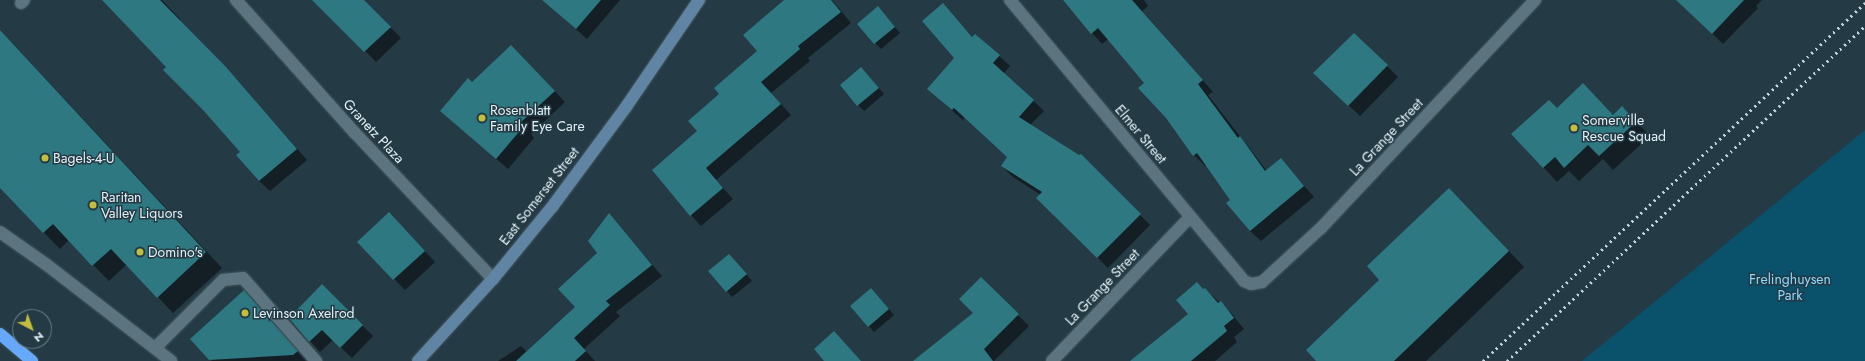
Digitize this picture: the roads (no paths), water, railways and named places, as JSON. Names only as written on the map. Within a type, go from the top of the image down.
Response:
[{"type":"highway","points":[[0,334],[32,361]]},
{"type":"street","name":"Granetz Plaza","points":[[236,0],[355,133],[493,279]]},
{"type":"street","name":"East Somerset Street","points":[[418,361],[493,279],[552,207],[626,107],[699,0]]},
{"type":"street","name":"Elmer Street","points":[[1010,0],[1244,281],[1251,284]]},
{"type":"street","name":"La Grange Street","points":[[1251,284],[1262,282],[1321,228],[1536,0]]},
{"type":"street","name":"La Grange Street","points":[[1052,361],[1190,217]]},
{"type":"street","points":[[0,232],[172,361]]},
{"type":"street","points":[[155,348],[223,280],[243,278],[316,361]]},
{"type":"railway","points":[[1483,361],[1865,3]]},
{"type":"railway","points":[[1507,361],[1865,26]]},
{"type":"place","name":"Rosenblatt Family Eye Care","points":[[482,118]]},
{"type":"place","name":"Somerville Rescue Squad","points":[[1574,128]]},
{"type":"place","name":"Bagels-4-U","points":[[45,158]]},
{"type":"place","name":"Raritan Valley Liquors","points":[[93,205]]},
{"type":"place","name":"Domino's","points":[[140,252]]},
{"type":"place","name":"Levinson Axelrod","points":[[245,313]]},
{"type":"park label","name":"Frelinghuysen Park","points":[[1790,288]]}]
